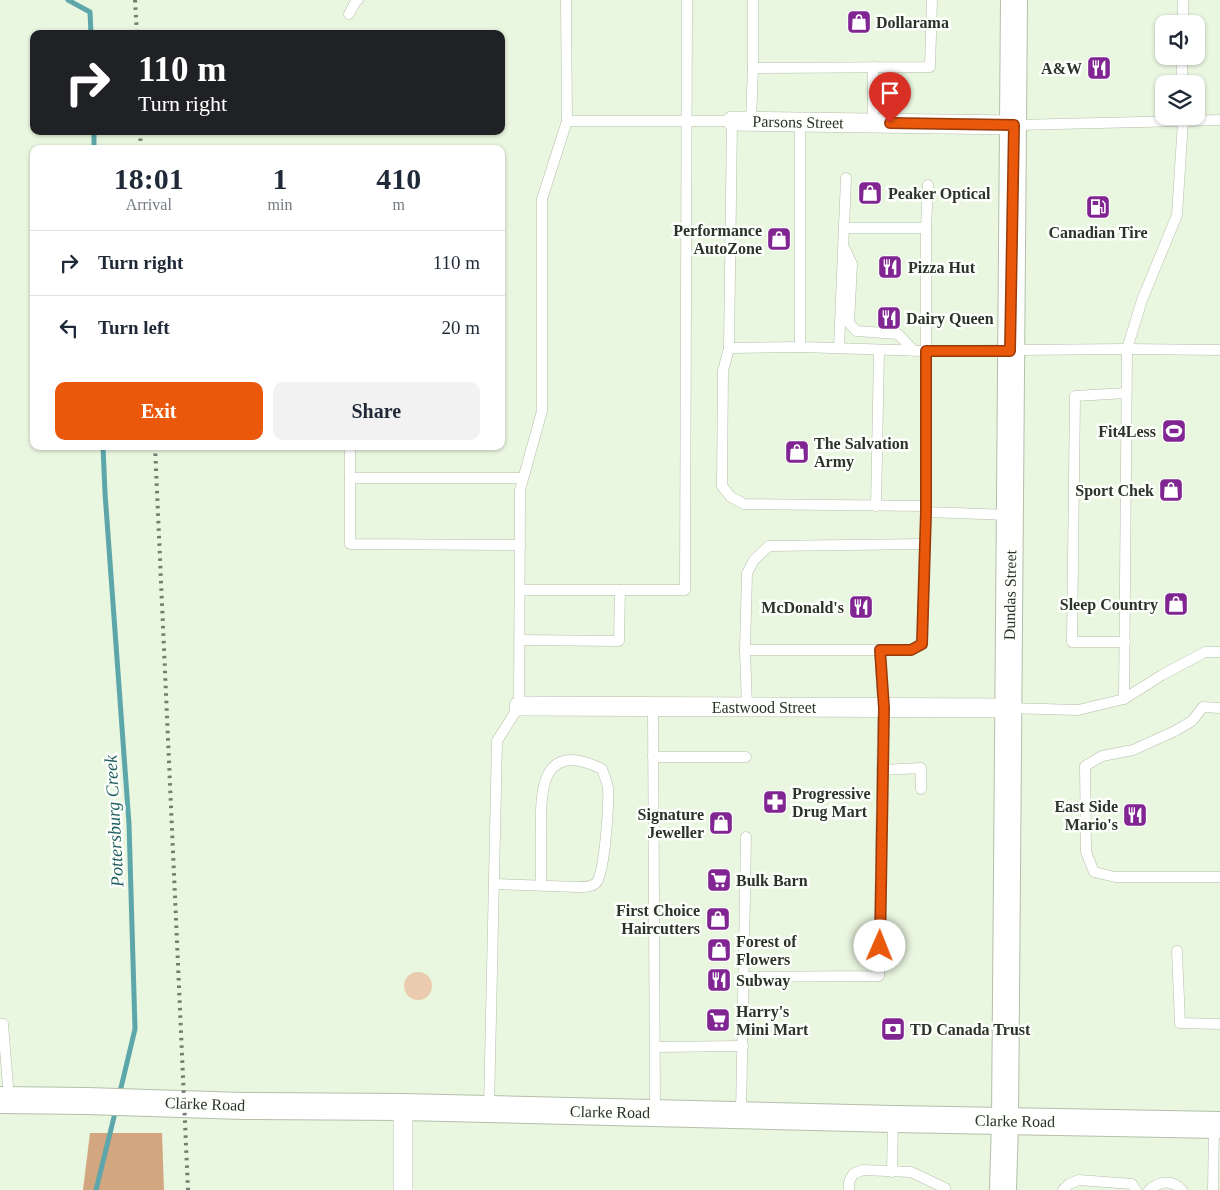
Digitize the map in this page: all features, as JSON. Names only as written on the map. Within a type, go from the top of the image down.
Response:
[{"type":"main road","name":"Dundas Street","points":[[1003,1190],[1011,515],[1010,351],[1014,0]]},
{"type":"main road","name":"Clarke Road","points":[[5,1100],[243,1106],[403,1107],[1005,1122],[1217,1124]]},
{"type":"street","name":"Parsons Street","points":[[732,120],[1014,125]]},
{"type":"street","name":"Eastwood Street","points":[[519,706],[1009,708]]},
{"type":"street","points":[[403,1107],[403,1190]]},
{"type":"lane","points":[[349,14],[358,0]]},
{"type":"lane","points":[[489,1109],[497,741],[519,706],[520,490],[542,410],[542,199],[567,121],[566,0]]},
{"type":"lane","points":[[520,590],[685,590],[688,0]]},
{"type":"lane","points":[[751,121],[753,0]]},
{"type":"lane","points":[[753,68],[930,67],[932,0]]},
{"type":"lane","points":[[1183,0],[1183,15]]},
{"type":"lane","points":[[873,68],[873,123]]},
{"type":"lane","points":[[567,121],[732,120],[729,348],[723,371],[722,486],[731,497],[744,504],[876,506],[1011,515]]},
{"type":"lane","points":[[1014,125],[1155,120]]},
{"type":"lane","points":[[1205,120],[1220,120]]},
{"type":"lane","points":[[800,122],[800,347]]},
{"type":"lane","points":[[1124,699],[1127,349],[1142,300],[1177,215],[1183,125]]},
{"type":"lane","points":[[840,348],[846,178]]},
{"type":"lane","points":[[746,650],[911,650],[922,644],[926,509],[926,228],[928,185]]},
{"type":"lane","points":[[844,228],[926,228]]},
{"type":"lane","points":[[844,246],[852,264],[849,323],[856,331],[898,334],[914,351]]},
{"type":"lane","points":[[729,348],[800,347],[879,351],[1220,350]]},
{"type":"lane","points":[[876,506],[879,351]]},
{"type":"lane","points":[[1125,642],[1072,642],[1075,396],[1126,393]]},
{"type":"lane","points":[[350,450],[350,544],[520,544]]},
{"type":"lane","points":[[350,478],[523,478]]},
{"type":"lane","points":[[747,707],[747,572],[754,560],[770,546],[925,544]]},
{"type":"lane","points":[[520,640],[619,640],[620,590]]},
{"type":"lane","points":[[744,977],[880,976],[884,708],[880,650]]},
{"type":"lane","points":[[1009,708],[1078,710],[1124,699],[1162,675],[1205,652],[1220,652]]},
{"type":"lane","points":[[653,707],[656,1113]]},
{"type":"lane","points":[[1220,708],[1203,708],[1192,721],[1175,731],[1134,750],[1102,756],[1085,766],[1086,852],[1094,872],[1115,877],[1220,877]]},
{"type":"lane","points":[[653,756],[746,757]]},
{"type":"lane","points":[[494,884],[541,885],[588,886],[596,884],[604,863],[608,787],[602,769],[588,762],[571,760],[556,764],[547,776],[541,794],[541,885]]},
{"type":"lane","points":[[882,770],[921,768],[921,789]]},
{"type":"lane","points":[[742,1116],[746,837]]},
{"type":"lane","points":[[1177,951],[1180,1023],[1220,1024]]},
{"type":"lane","points":[[0,1024],[3,1024],[5,1100]]},
{"type":"lane","points":[[656,1047],[742,1046]]},
{"type":"lane","points":[[892,1172],[893,1119]]},
{"type":"lane","points":[[1214,1190],[1217,1124]]},
{"type":"lane","points":[[849,1190],[849,1182],[853,1174],[864,1170],[911,1172],[945,1188],[945,1190]]},
{"type":"lane","points":[[1063,1190],[1069,1184],[1079,1180],[1132,1184],[1136,1190]]},
{"type":"lane","points":[[1149,1190],[1157,1183],[1165,1182],[1176,1184],[1182,1190]]},
{"type":"shaded area","points":[[418,972],[428,976],[432,986],[428,996],[418,1000],[408,996],[404,986],[408,976]]},
{"type":"shaded area","points":[[90,1133],[162,1133],[164,1190],[83,1190]]},
{"type":"waterway","name":"Pottersburg Creek","points":[[68,0],[90,12],[91,30]]},
{"type":"waterway","name":"Pottersburg Creek","points":[[94,135],[94,145]]},
{"type":"waterway","name":"Pottersburg Creek","points":[[103,450],[129,824],[135,1029],[119,1096]]},
{"type":"waterway","name":"Pottersburg Creek","points":[[96,1190],[116,1109]]},
{"type":"railway","points":[[135,0],[137,30]]},
{"type":"railway","points":[[140,135],[141,145]]},
{"type":"railway","points":[[155,450],[188,1190]]},
{"type":"place","name":"Dollarama","points":[[859,22]]},
{"type":"place","name":"A&W","points":[[1099,68]]},
{"type":"place","name":"Peaker Optical","points":[[870,193]]},
{"type":"place","name":"Canadian Tire","points":[[1098,207]]},
{"type":"place","name":"Performance AutoZone","points":[[779,239]]},
{"type":"place","name":"Pizza Hut","points":[[890,267]]},
{"type":"place","name":"Dairy Queen","points":[[889,318]]},
{"type":"place","name":"Fit4Less","points":[[1174,431]]},
{"type":"place","name":"The Salvation Army","points":[[797,452]]},
{"type":"place","name":"Sport Chek","points":[[1171,490]]},
{"type":"place","name":"Sleep Country","points":[[1176,604]]},
{"type":"place","name":"McDonald's","points":[[861,607]]},
{"type":"place","name":"Progressive Drug Mart","points":[[775,802]]},
{"type":"place","name":"East Side Mario's","points":[[1135,815]]},
{"type":"place","name":"Signature Jeweller","points":[[721,823]]},
{"type":"place","name":"Bulk Barn","points":[[719,880]]},
{"type":"place","name":"First Choice Haircutters","points":[[718,919]]},
{"type":"place","name":"Forest of Flowers","points":[[719,950]]},
{"type":"place","name":"Subway","points":[[719,980]]},
{"type":"place","name":"Harry's Mini Mart","points":[[718,1020]]},
{"type":"place","name":"TD Canada Trust","points":[[893,1029]]},
{"type":"route","points":[[880,946],[884,708],[880,650],[911,650],[922,644],[926,512],[926,351],[1010,351],[1014,125],[890,123]]}]
